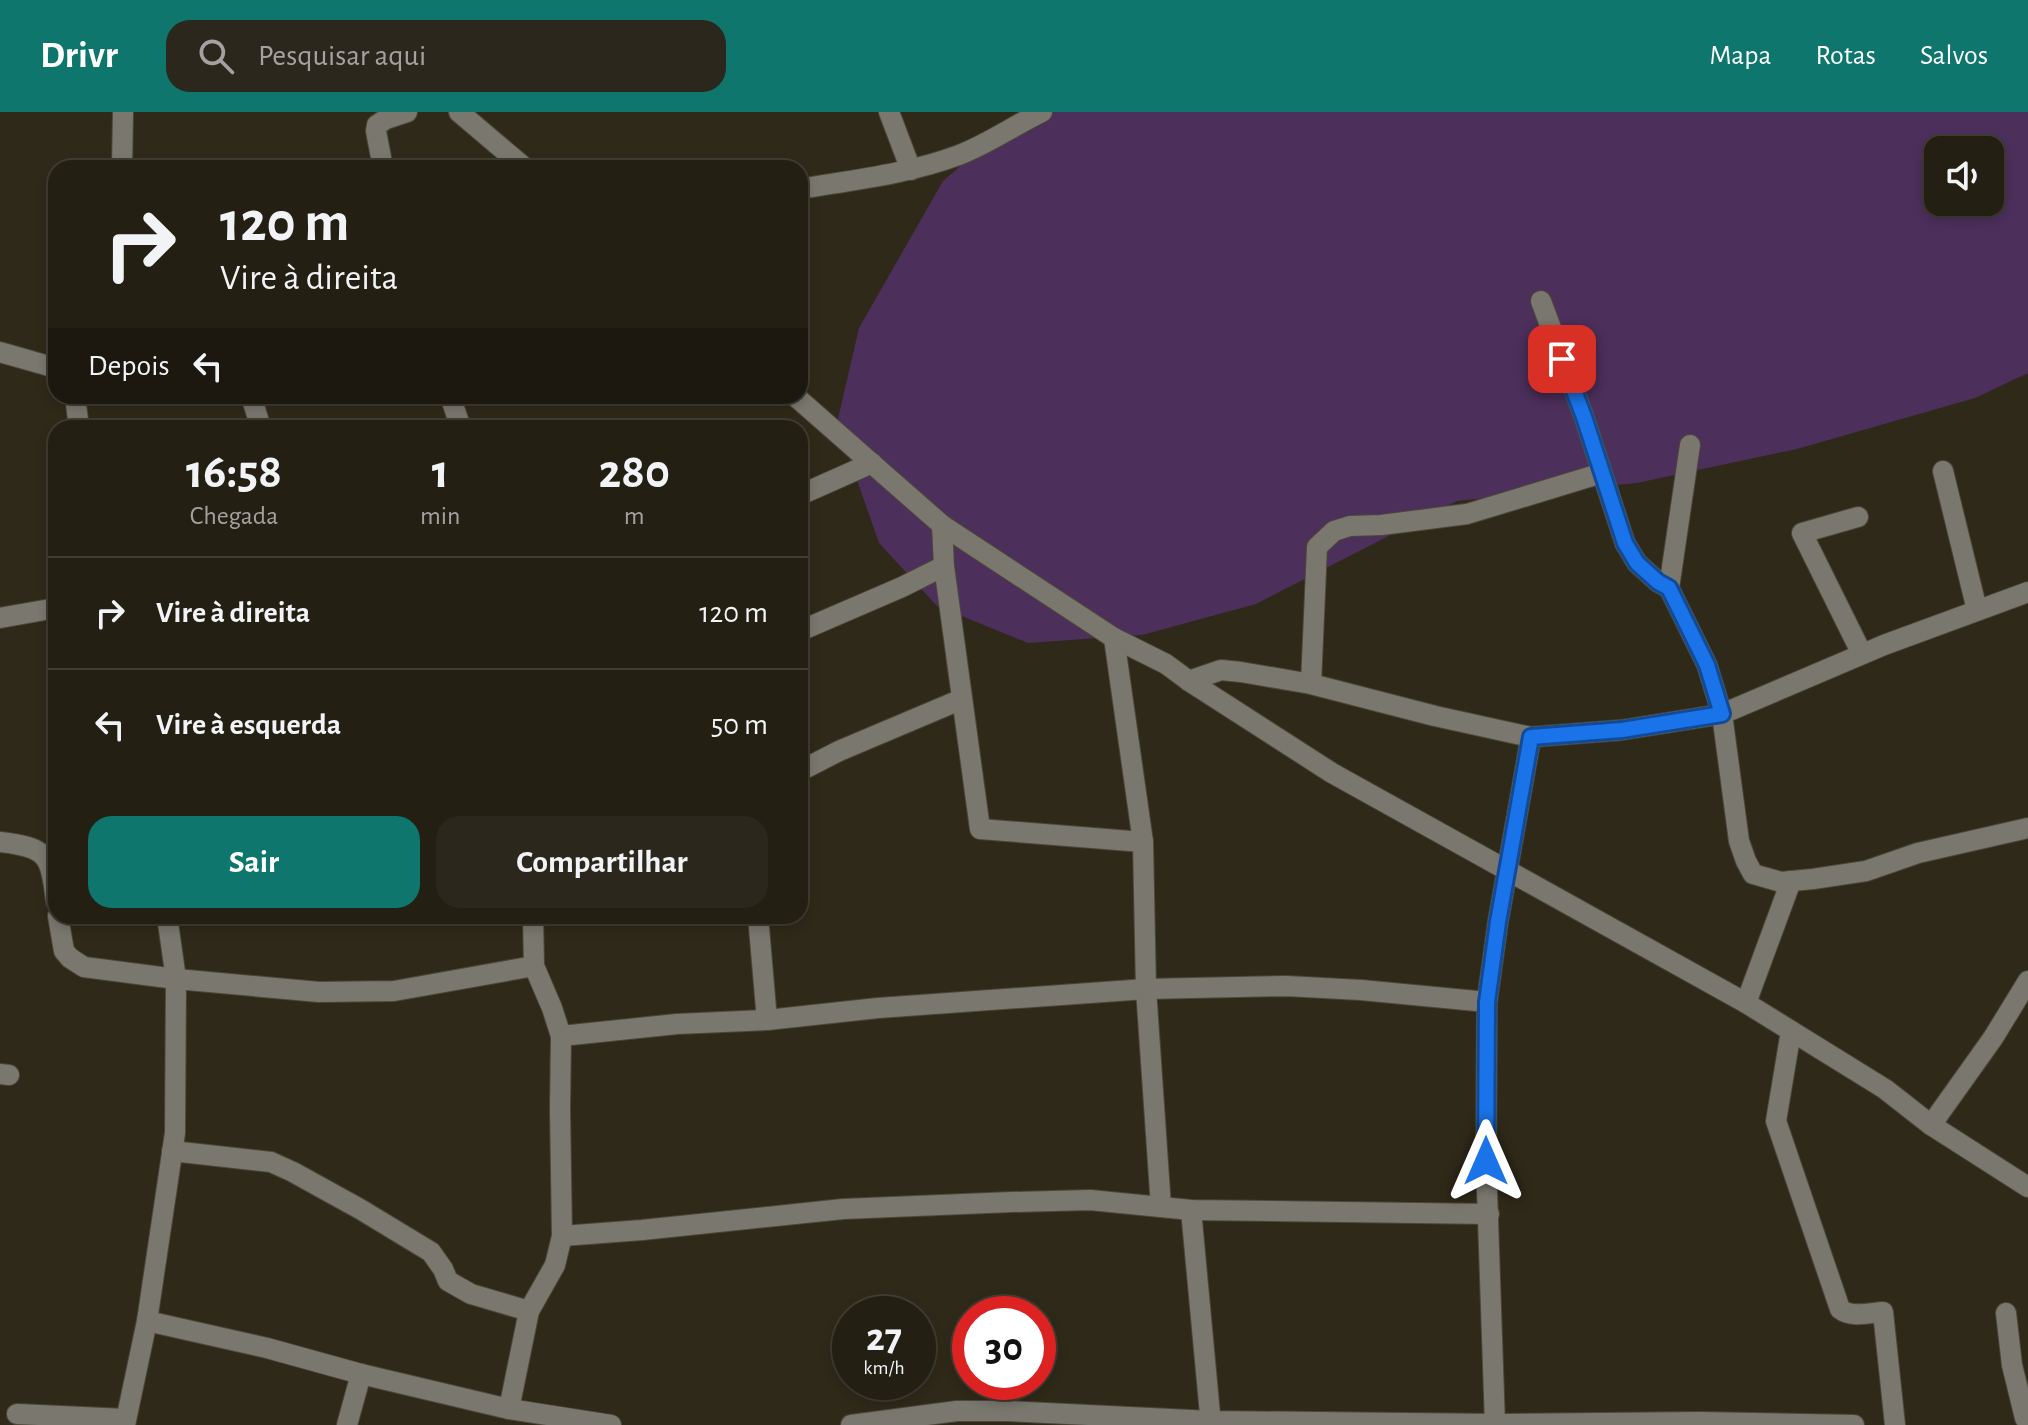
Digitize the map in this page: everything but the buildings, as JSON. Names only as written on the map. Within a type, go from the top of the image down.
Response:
[{"type":"street","points":[[122,160],[123,112]]},
{"type":"street","points":[[381,160],[377,125],[407,112]]},
{"type":"street","points":[[459,112],[516,160]]},
{"type":"street","points":[[889,112],[911,170]]},
{"type":"street","points":[[808,188],[911,170],[958,155],[988,143],[1042,112]]},
{"type":"street","points":[[1541,301],[1625,543],[1637,563],[1669,588]]},
{"type":"street","points":[[0,352],[48,366]]},
{"type":"street","points":[[804,404],[942,525],[1114,638],[1166,664],[1332,773],[1746,1003],[1885,1089],[1931,1125],[2028,1187]]},
{"type":"street","points":[[1690,445],[1669,588],[1707,665],[1722,714],[1739,841],[1753,874],[1781,882],[1866,871],[1918,853],[2028,828]]},
{"type":"street","points":[[808,491],[872,463]]},
{"type":"street","points":[[1943,471],[1977,610]]},
{"type":"street","points":[[1311,684],[1317,547],[1334,531],[1350,526],[1467,514],[1602,473]]},
{"type":"street","points":[[1858,517],[1802,533],[1862,654]]},
{"type":"street","points":[[942,525],[944,566],[980,829],[1143,842]]},
{"type":"street","points":[[808,628],[944,566]]},
{"type":"street","points":[[1189,681],[1221,670],[1311,684],[1531,737],[1622,730],[1722,714],[1862,654],[2028,592]]},
{"type":"street","points":[[0,618],[48,609]]},
{"type":"street","points":[[1114,638],[1143,842],[1146,989],[1161,1207]]},
{"type":"street","points":[[808,767],[962,699]]},
{"type":"street","points":[[1495,1424],[1486,1161],[1487,1002],[1531,737]]},
{"type":"street","points":[[0,842],[22,844],[39,850],[48,860]]},
{"type":"street","points":[[1746,1003],[1791,881]]},
{"type":"street","points":[[59,924],[64,951],[84,967],[319,992],[394,991],[534,966]]},
{"type":"street","points":[[17,1414],[125,1422],[147,1321],[175,1133],[176,979],[168,924]]},
{"type":"street","points":[[509,1409],[529,1311],[555,1265],[562,1236],[561,1036],[534,966],[533,924]]},
{"type":"street","points":[[759,924],[767,1020]]},
{"type":"street","points":[[1931,1125],[1993,1038],[2028,981]]},
{"type":"street","points":[[561,1036],[677,1024],[767,1020],[878,1008],[1146,989],[1286,986],[1487,1002]]},
{"type":"street","points":[[1791,1031],[1776,1121],[1840,1309],[1852,1314],[1883,1312],[1895,1425]]},
{"type":"street","points":[[172,1151],[271,1162],[360,1209],[431,1252],[448,1281],[471,1294],[529,1311]]},
{"type":"street","points":[[562,1236],[843,1209],[1090,1200],[1191,1210],[1489,1214]]},
{"type":"street","points":[[1191,1210],[1211,1423]]},
{"type":"street","points":[[2006,1313],[2021,1420]]},
{"type":"street","points":[[147,1321],[509,1409],[611,1425]]},
{"type":"street","points":[[347,1425],[361,1374]]},
{"type":"street","points":[[851,1425],[969,1411],[1211,1423],[1699,1422],[1854,1425]]},
{"type":"shaded area","points":[[1023,112],[2028,112],[2028,373],[1975,398],[1797,449],[1637,483],[1457,501],[1256,604],[1142,635],[1028,643],[937,606],[879,543],[837,423],[859,328],[943,181]]},
{"type":"route","points":[[1486,1161],[1487,1002],[1531,737],[1622,730],[1722,714],[1707,665],[1669,588],[1637,563],[1625,543],[1562,359]]}]
